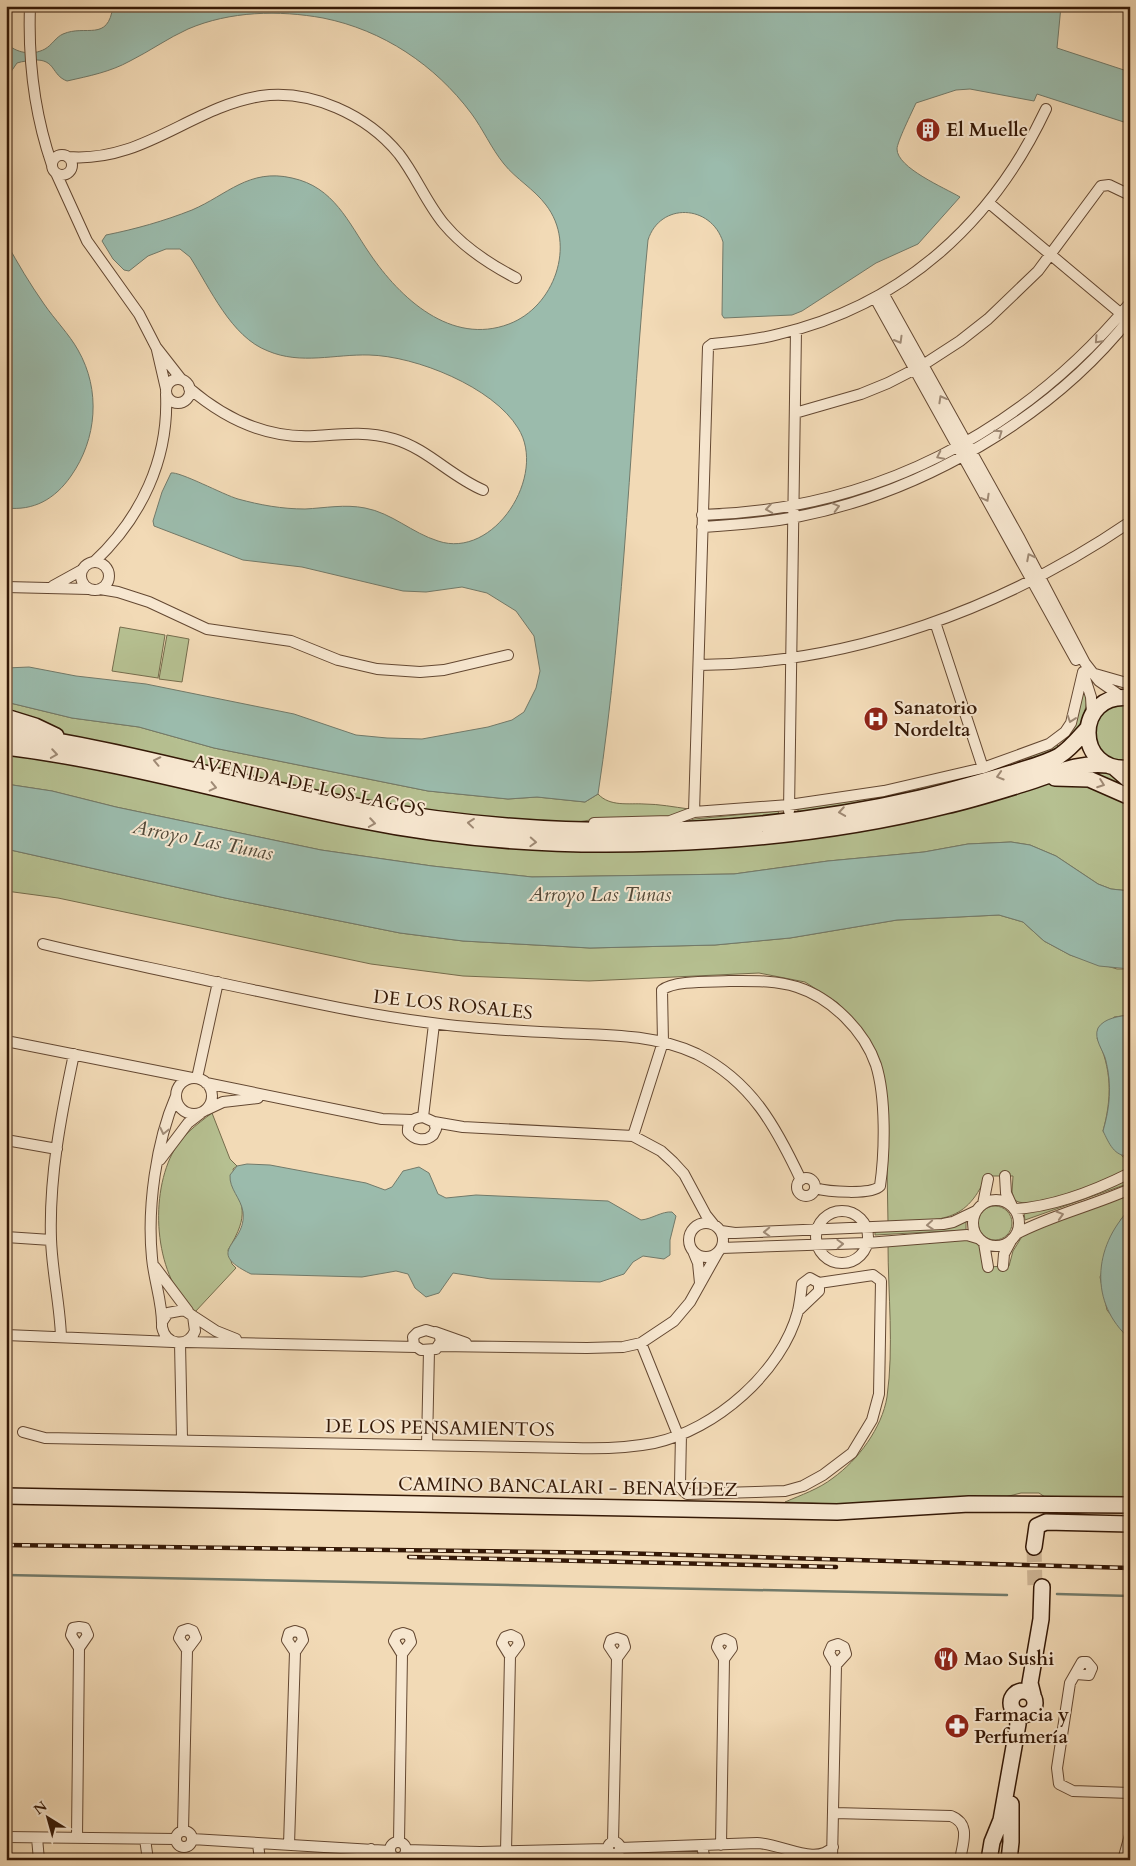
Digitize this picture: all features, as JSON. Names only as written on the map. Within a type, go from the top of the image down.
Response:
[{"type":"street","points":[[30,6],[29,36],[35,104],[54,169],[87,241],[139,314],[156,347],[181,380],[185,396]]},
{"type":"street","points":[[85,157],[70,171],[61,175],[54,169],[54,159],[65,156],[85,157],[138,147],[205,112],[244,99],[281,96],[315,101],[348,113],[389,143],[405,163],[430,206],[454,235],[481,258],[516,278]]},
{"type":"street","points":[[694,812],[708,347],[712,344],[779,335],[796,330],[879,296],[926,264],[955,240],[989,203],[1032,139],[1046,109]]},
{"type":"street","points":[[46,146],[72,162],[64,192]]},
{"type":"street","points":[[794,413],[861,394],[919,367],[988,319],[1013,297],[1051,256],[1100,186],[1115,187],[1130,195]]},
{"type":"street","points":[[989,203],[1127,318]]},
{"type":"street","points":[[879,296],[1084,668],[1091,697],[1092,714],[1087,729],[1090,746],[1097,757],[1117,767],[1130,781]]},
{"type":"street","points":[[702,527],[794,518],[858,501],[912,480],[965,449],[1060,388],[1093,359],[1127,318],[1130,303]]},
{"type":"street","points":[[789,812],[796,330]]},
{"type":"street","points":[[50,587],[82,570],[108,550],[128,524],[150,487],[162,448],[167,416],[166,392],[156,347]]},
{"type":"street","points":[[166,392],[170,382],[181,380]]},
{"type":"street","points":[[166,392],[171,400],[185,396],[203,400],[242,423],[270,432],[313,436],[357,433],[396,439],[428,453],[464,481],[483,490]]},
{"type":"street","points":[[167,416],[185,396]]},
{"type":"street","points":[[702,515],[741,514],[794,506],[902,474],[965,449]]},
{"type":"street","points":[[699,665],[734,665],[854,646],[934,622],[984,603],[1035,578],[1078,555],[1130,522]]},
{"type":"street","points":[[108,550],[106,567],[109,577],[118,592]]},
{"type":"street","points":[[94,562],[106,567]]},
{"type":"street","points":[[82,570],[82,582],[89,588]]},
{"type":"street","points":[[100,589],[106,585],[109,577]]},
{"type":"street","points":[[6,588],[89,588],[118,592],[166,609],[207,629],[291,641],[338,660],[377,669],[413,672],[444,670],[508,655]]},
{"type":"street","points":[[934,622],[983,768]]},
{"type":"street","points":[[1084,668],[1108,689],[1127,693]]},
{"type":"street","points":[[1084,668],[1127,693]]},
{"type":"street","points":[[549,829],[593,823],[670,821],[694,812],[789,812],[983,768],[1049,744],[1065,732],[1071,723],[1084,668]]},
{"type":"street","points":[[1092,714],[1105,702],[1127,693]]},
{"type":"street","points":[[6,717],[35,726],[71,744]]},
{"type":"street","name":"AVENIDA DE LOS LAGOS","points":[[6,733],[71,744],[358,806],[447,820],[549,829],[663,830],[789,812],[891,805],[953,790],[1044,763],[1067,750],[1087,729]]},
{"type":"street","name":"AVENIDA DE LOS LAGOS","points":[[6,747],[87,760],[359,820],[499,840],[588,844],[736,839],[876,820],[945,806],[1036,780],[1079,765],[1117,767]]},
{"type":"street","points":[[1004,761],[1044,763]]},
{"type":"street","points":[[1036,780],[1060,777],[1089,779],[1110,787],[1130,798]]},
{"type":"street","name":"DE LOS ROSALES","points":[[43,944],[313,1004],[434,1024],[630,1036],[663,1042],[707,1060],[734,1080],[756,1100],[778,1131],[801,1180]]},
{"type":"street","points":[[634,1136],[663,1042],[661,992],[668,986],[755,980],[785,984],[812,993],[844,1017],[863,1040],[876,1065],[881,1094],[883,1131],[880,1186],[873,1192],[823,1191],[815,1188],[812,1181],[807,1178],[801,1180],[797,1187],[801,1195],[810,1195],[815,1188]]},
{"type":"street","points":[[198,1080],[218,982]]},
{"type":"street","points":[[423,1117],[434,1024]]},
{"type":"street","points":[[6,1041],[382,1120],[412,1120],[423,1117],[434,1122],[462,1127],[634,1136],[661,1151],[684,1174],[706,1215],[723,1239],[720,1250],[700,1286],[690,1302],[674,1321],[641,1343],[623,1346],[587,1348],[474,1346],[421,1350],[416,1347],[244,1341],[138,1341],[6,1335]]},
{"type":"street","points":[[62,1337],[51,1240],[52,1192],[57,1149],[74,1054]]},
{"type":"street","points":[[163,1074],[176,1093],[179,1107],[184,1111],[195,1114],[223,1102],[269,1097]]},
{"type":"street","points":[[156,1167],[188,1123],[203,1111],[212,1099],[210,1087],[198,1080],[183,1082],[176,1093],[168,1116],[156,1167],[152,1259],[162,1325],[166,1336],[179,1342]]},
{"type":"street","points":[[382,1120],[410,1135],[422,1139],[462,1127]]},
{"type":"street","points":[[410,1135],[407,1127],[412,1120]]},
{"type":"street","points":[[430,1138],[436,1129],[434,1122]]},
{"type":"street","points":[[6,1140],[57,1149]]},
{"type":"street","points":[[693,1229],[705,1223],[735,1233],[943,1224],[953,1222],[998,1200],[1013,1208],[1043,1206],[1130,1174]]},
{"type":"street","points":[[1003,1266],[1004,1254],[1014,1236],[1019,1221],[1006,1193],[1005,1176]]},
{"type":"street","points":[[988,1179],[972,1225],[981,1241],[988,1267]]},
{"type":"street","points":[[692,1249],[705,1257],[720,1250],[868,1243],[958,1236],[1000,1246],[1036,1223],[1089,1206],[1130,1189]]},
{"type":"street","points":[[699,1202],[697,1218],[689,1239],[698,1264],[700,1286]]},
{"type":"street","points":[[841,1212],[856,1215],[866,1227],[868,1243],[859,1257],[843,1263],[827,1258],[818,1245],[818,1230],[826,1217],[841,1212]]},
{"type":"street","points":[[6,1237],[51,1240]]},
{"type":"street","points":[[152,1259],[162,1279],[191,1314],[195,1330],[179,1342]]},
{"type":"street","points":[[641,1343],[679,1435],[680,1488],[687,1494],[785,1492],[803,1486],[823,1475],[852,1453],[866,1432],[877,1406],[881,1384],[882,1285],[879,1278],[873,1275],[819,1283],[810,1278],[802,1284],[798,1312]]},
{"type":"street","points":[[798,1312],[819,1290],[819,1283]]},
{"type":"street","points":[[138,1341],[149,1337],[162,1325],[173,1310],[184,1310],[216,1331],[244,1341]]},
{"type":"street","name":"DE LOS PENSAMIENTOS","points":[[22,1432],[45,1438],[182,1439],[607,1449],[656,1442],[679,1435],[710,1420],[743,1396],[773,1360],[787,1338],[798,1312]]},
{"type":"street","points":[[380,1346],[426,1330],[434,1331],[474,1346]]},
{"type":"street","points":[[427,1445],[433,1348],[441,1337],[434,1331]]},
{"type":"street","points":[[416,1347],[412,1340],[417,1333]]},
{"type":"street","points":[[179,1342],[182,1439]]},
{"type":"street","name":"CAMINO BANCALARI - BENAVÍDEZ","points":[[6,1496],[837,1512],[969,1504],[1130,1505]]},
{"type":"street","points":[[1038,1547],[1049,1530],[1055,1527],[1086,1523],[1130,1524]]},
{"type":"street","points":[[1022,1714],[1012,1707],[1012,1700],[1026,1693],[1030,1683],[1041,1619],[1038,1587]]},
{"type":"street","points":[[77,1838],[79,1648]]},
{"type":"street","points":[[183,1831],[187,1650]]},
{"type":"street","points":[[289,1845],[294,1652]]},
{"type":"street","points":[[402,1654],[403,1846]]},
{"type":"street","points":[[506,1852],[510,1656]]},
{"type":"street","points":[[613,1846],[617,1658]]},
{"type":"street","points":[[721,1845],[724,1659]]},
{"type":"street","points":[[832,1860],[836,1666]]},
{"type":"street","points":[[1076,1674],[1070,1683],[1057,1768],[1059,1784],[1073,1791],[1130,1793]]},
{"type":"street","points":[[989,1860],[992,1842],[1001,1820],[1018,1724],[1022,1714],[1035,1706],[1026,1693]]},
{"type":"street","points":[[1009,1860],[1011,1842],[1010,1810],[1022,1714]]},
{"type":"street","points":[[834,1813],[951,1816],[960,1819],[965,1830],[960,1860]]},
{"type":"street","points":[[183,1831],[189,1832],[192,1839],[189,1845],[184,1847],[177,1843],[176,1839],[178,1833],[183,1831]]},
{"type":"street","points":[[1123,1860],[1130,1835]]},
{"type":"street","points":[[6,1837],[176,1839]]},
{"type":"street","points":[[37,1838],[39,1860]]},
{"type":"street","points":[[145,1839],[148,1860]]},
{"type":"street","points":[[192,1839],[289,1845],[372,1854],[390,1850],[392,1844],[481,1856],[506,1852],[594,1855],[613,1846],[702,1846],[768,1843],[803,1857],[819,1858],[824,1857],[833,1848]]},
{"type":"street","points":[[258,1844],[260,1860]]},
{"type":"street","points":[[702,1846],[705,1860]]},
{"type":"green space","points":[[120,627],[165,635],[158,678],[112,671]]},
{"type":"green space","points":[[167,635],[189,639],[182,682],[159,679]]},
{"type":"green space","points":[[1085,684],[1087,700],[1083,716],[1080,725],[1066,745],[1062,740],[1074,725]]},
{"type":"green space","points":[[1130,701],[1130,763],[1120,764],[1095,748],[1095,719],[1102,710]]},
{"type":"green space","points":[[6,702],[72,718],[139,727],[214,748],[428,791],[508,799],[537,797],[585,802],[598,794],[614,803],[655,804],[689,809],[680,816],[596,819],[566,824],[458,816],[384,805],[63,735],[6,714]]},
{"type":"green space","points":[[1056,744],[1062,750],[1041,758],[1019,758]]},
{"type":"green space","points":[[6,751],[525,846],[1070,780],[1087,783],[1130,803],[1130,891],[1111,889],[1098,884],[1056,856],[1030,845],[1011,842],[968,844],[924,852],[828,861],[734,874],[532,877],[432,866],[321,850],[116,807],[52,791],[6,784]]},
{"type":"green space","points":[[1011,766],[911,795],[798,813],[798,808],[908,792]]},
{"type":"green space","points":[[1090,769],[1109,773],[1130,789],[1067,773]]},
{"type":"green space","points":[[778,811],[779,815],[686,822],[694,819]]},
{"type":"green space","points":[[6,849],[225,898],[400,933],[463,941],[590,948],[715,945],[790,938],[897,920],[999,915],[1023,922],[1044,941],[1070,955],[1117,969],[1130,969],[1130,1015],[1114,1017],[1097,1038],[1106,1061],[1109,1084],[1108,1107],[1103,1131],[1123,1157],[1130,1156],[1130,1169],[1072,1194],[1039,1203],[1025,1203],[1014,1200],[1012,1192],[1013,1176],[986,1176],[978,1192],[958,1212],[934,1220],[888,1222],[886,1112],[863,1030],[838,1003],[805,982],[759,973],[589,981],[463,976],[371,964],[58,898],[6,891]]},
{"type":"green space","points":[[212,1113],[230,1159],[237,1166],[233,1169],[241,1202],[242,1218],[240,1227],[228,1250],[232,1264],[236,1268],[195,1312],[182,1297],[171,1279],[164,1259],[160,1237],[160,1193],[172,1154],[189,1131]]},
{"type":"green space","points":[[1130,1178],[1130,1183],[1025,1220],[1024,1213]]},
{"type":"green space","points":[[1130,1191],[1130,1209],[1121,1219],[1100,1277],[1107,1310],[1130,1339],[1130,1501],[1048,1499],[1039,1493],[1021,1493],[1001,1498],[934,1498],[857,1505],[785,1502],[810,1492],[842,1471],[860,1453],[880,1420],[887,1397],[890,1359],[888,1244],[957,1237],[975,1242],[980,1247],[985,1267],[1009,1266],[1013,1251],[1023,1235]]},
{"type":"green space","points":[[995,1206],[1007,1211],[1012,1223],[1007,1235],[995,1240],[983,1235],[978,1223],[983,1211]]},
{"type":"green space","points":[[966,1220],[966,1230],[875,1235],[875,1231]]},
{"type":"water","points":[[113,6],[1061,6],[1057,48],[1130,72],[1130,124],[1037,94],[1034,101],[970,89],[956,90],[916,103],[898,145],[899,156],[923,177],[960,197],[918,244],[876,263],[802,311],[792,315],[724,318],[722,315],[723,242],[717,229],[708,220],[686,212],[674,214],[663,219],[654,228],[648,240],[615,656],[598,794],[585,802],[537,797],[508,799],[428,791],[214,748],[139,727],[72,718],[6,702],[6,668],[29,667],[76,676],[146,684],[294,714],[356,735],[422,739],[488,727],[512,720],[524,712],[536,688],[540,671],[534,636],[516,611],[487,593],[462,587],[426,592],[403,591],[302,567],[243,560],[154,526],[153,521],[162,492],[171,473],[176,473],[231,497],[263,505],[296,509],[342,506],[365,508],[384,514],[438,541],[459,544],[478,538],[496,526],[510,509],[521,489],[526,468],[525,447],[518,428],[506,413],[491,399],[452,377],[409,361],[388,357],[356,355],[305,358],[280,355],[268,351],[243,335],[232,323],[190,257],[180,249],[166,249],[148,256],[129,271],[124,270],[113,259],[102,241],[106,235],[171,218],[192,210],[251,180],[277,176],[292,178],[319,189],[338,207],[382,271],[412,301],[429,314],[447,323],[467,329],[488,329],[509,324],[525,316],[538,304],[549,289],[556,273],[560,256],[560,238],[555,221],[546,205],[504,164],[471,113],[457,96],[424,65],[406,52],[366,31],[323,18],[272,13],[221,19],[188,29],[122,65],[99,73],[67,81],[58,75],[46,62],[34,60],[17,63],[6,79],[6,43],[19,51],[30,53],[40,51],[63,34],[72,31],[95,30],[106,25]]},
{"type":"water","points":[[6,242],[24,274],[48,310],[78,350],[90,381],[93,398],[91,430],[80,462],[65,484],[51,497],[26,508],[6,508]]},
{"type":"water","name":"Arroyo Las Tunas","points":[[6,784],[52,791],[116,807],[321,850],[432,866],[532,877],[734,874],[828,861],[924,852],[968,844],[1011,842],[1030,845],[1056,856],[1098,884],[1111,889],[1130,891],[1130,969],[1099,966],[1070,955],[1044,941],[1023,922],[999,915],[897,920],[790,938],[715,945],[590,948],[463,941],[400,933],[225,898],[6,849]]},
{"type":"water","points":[[1130,1015],[1130,1156],[1124,1156],[1116,1152],[1103,1131],[1109,1105],[1110,1088],[1106,1061],[1098,1041],[1097,1032],[1104,1022]]},
{"type":"water","points":[[247,1164],[270,1165],[366,1183],[385,1190],[392,1187],[403,1171],[419,1167],[429,1173],[438,1194],[446,1198],[476,1195],[608,1201],[641,1220],[672,1212],[676,1216],[670,1240],[670,1255],[664,1259],[643,1256],[633,1262],[624,1274],[600,1282],[491,1279],[453,1273],[439,1293],[426,1297],[415,1288],[408,1274],[396,1271],[362,1277],[251,1274],[237,1266],[230,1259],[228,1253],[239,1232],[243,1212],[231,1185],[230,1175],[237,1166]]},
{"type":"water","points":[[1130,1209],[1130,1339],[1117,1325],[1108,1309],[1102,1292],[1101,1275],[1103,1257],[1109,1240],[1118,1224]]},
{"type":"waterway","points":[[6,1575],[1007,1595]]},
{"type":"waterway","points":[[1057,1594],[1130,1596]]},
{"type":"tunnel","points":[[1034,1547],[1035,1587]]},
{"type":"railway","points":[[6,1545],[617,1553],[1130,1568]]},
{"type":"railway","points":[[409,1557],[836,1567]]},
{"type":"place","name":"El Muelle","points":[[928,130]]},
{"type":"place","name":"Sanatorio Nordelta","points":[[876,719]]},
{"type":"place","name":"Mao Sushi","points":[[946,1659]]},
{"type":"place","name":"Farmacia y Perfumería","points":[[957,1726]]}]
